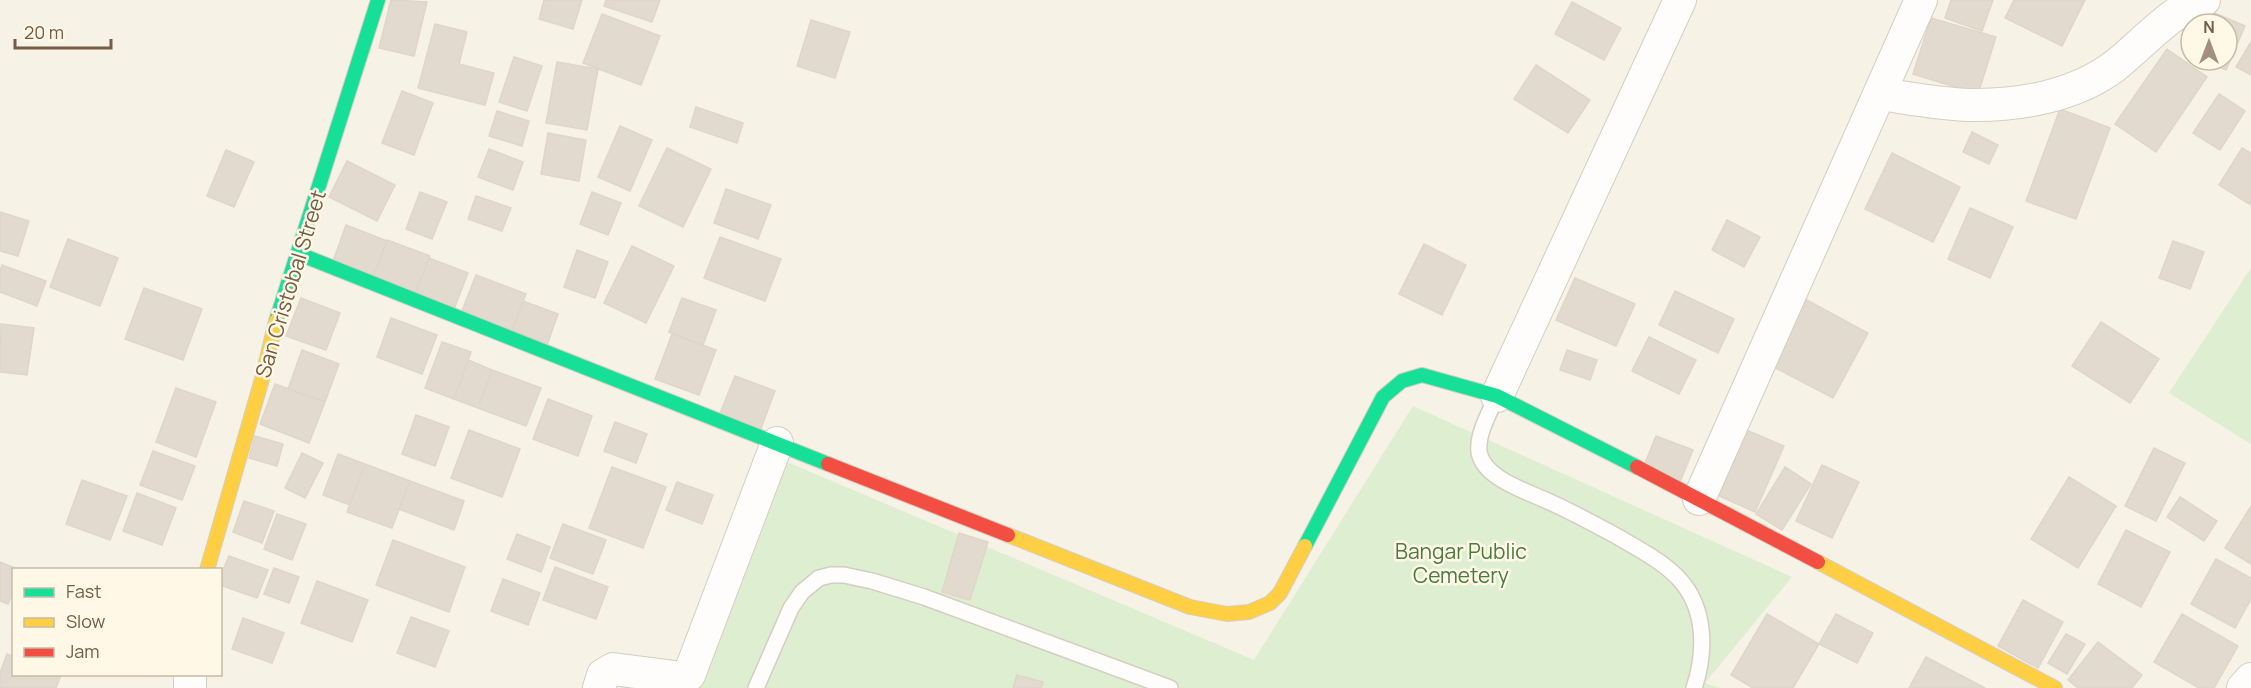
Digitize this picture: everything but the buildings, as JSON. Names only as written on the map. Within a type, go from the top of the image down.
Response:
[{"type":"street","name":"San Cristobal Street","points":[[208,568],[262,379],[275,325],[378,0]]},
{"type":"street","points":[[1497,396],[1680,0]]},
{"type":"street","points":[[1699,499],[1920,0]]},
{"type":"street","points":[[1879,94],[1969,105],[2037,99],[2070,89],[2115,66],[2184,8],[2204,0]]},
{"type":"street","points":[[299,254],[1190,607],[1222,614],[1256,612],[1270,604],[1280,593],[1383,397],[1402,381],[1422,375],[1497,396],[1699,499],[2055,688]]},
{"type":"street","points":[[599,688],[603,675],[613,669],[683,678],[689,675],[777,443]]},
{"type":"street","points":[[2242,688],[2251,679]]},
{"type":"lane","points":[[1497,396],[1480,436],[1479,452],[1485,466],[1506,483],[1575,513],[1647,554],[1680,580],[1698,612],[1701,629],[1702,648],[1694,688]]},
{"type":"lane","points":[[756,688],[792,608],[802,592],[819,578],[844,575],[924,597],[1170,688]]},
{"type":"green space","points":[[2251,268],[2251,444],[2169,393]]},
{"type":"green space","name":"Bangar Public Cemetery","points":[[1413,406],[1792,577],[1705,683],[1720,688],[620,688],[624,679],[701,685],[780,459],[1254,660]]},
{"type":"traffic: fast","points":[[276,321],[378,0]]},
{"type":"traffic: fast","points":[[299,254],[828,464]]},
{"type":"traffic: fast","points":[[1305,546],[1383,397],[1402,381],[1422,375],[1497,396],[1637,467]]},
{"type":"traffic: slow","points":[[208,568],[262,379],[276,321]]},
{"type":"traffic: slow","points":[[1008,535],[1190,607],[1227,614],[1249,612],[1270,603],[1280,593],[1305,546]]},
{"type":"traffic: slow","points":[[1818,562],[2055,688]]},
{"type":"traffic: jam","points":[[828,464],[1008,535]]},
{"type":"traffic: jam","points":[[1637,467],[1818,562]]}]
